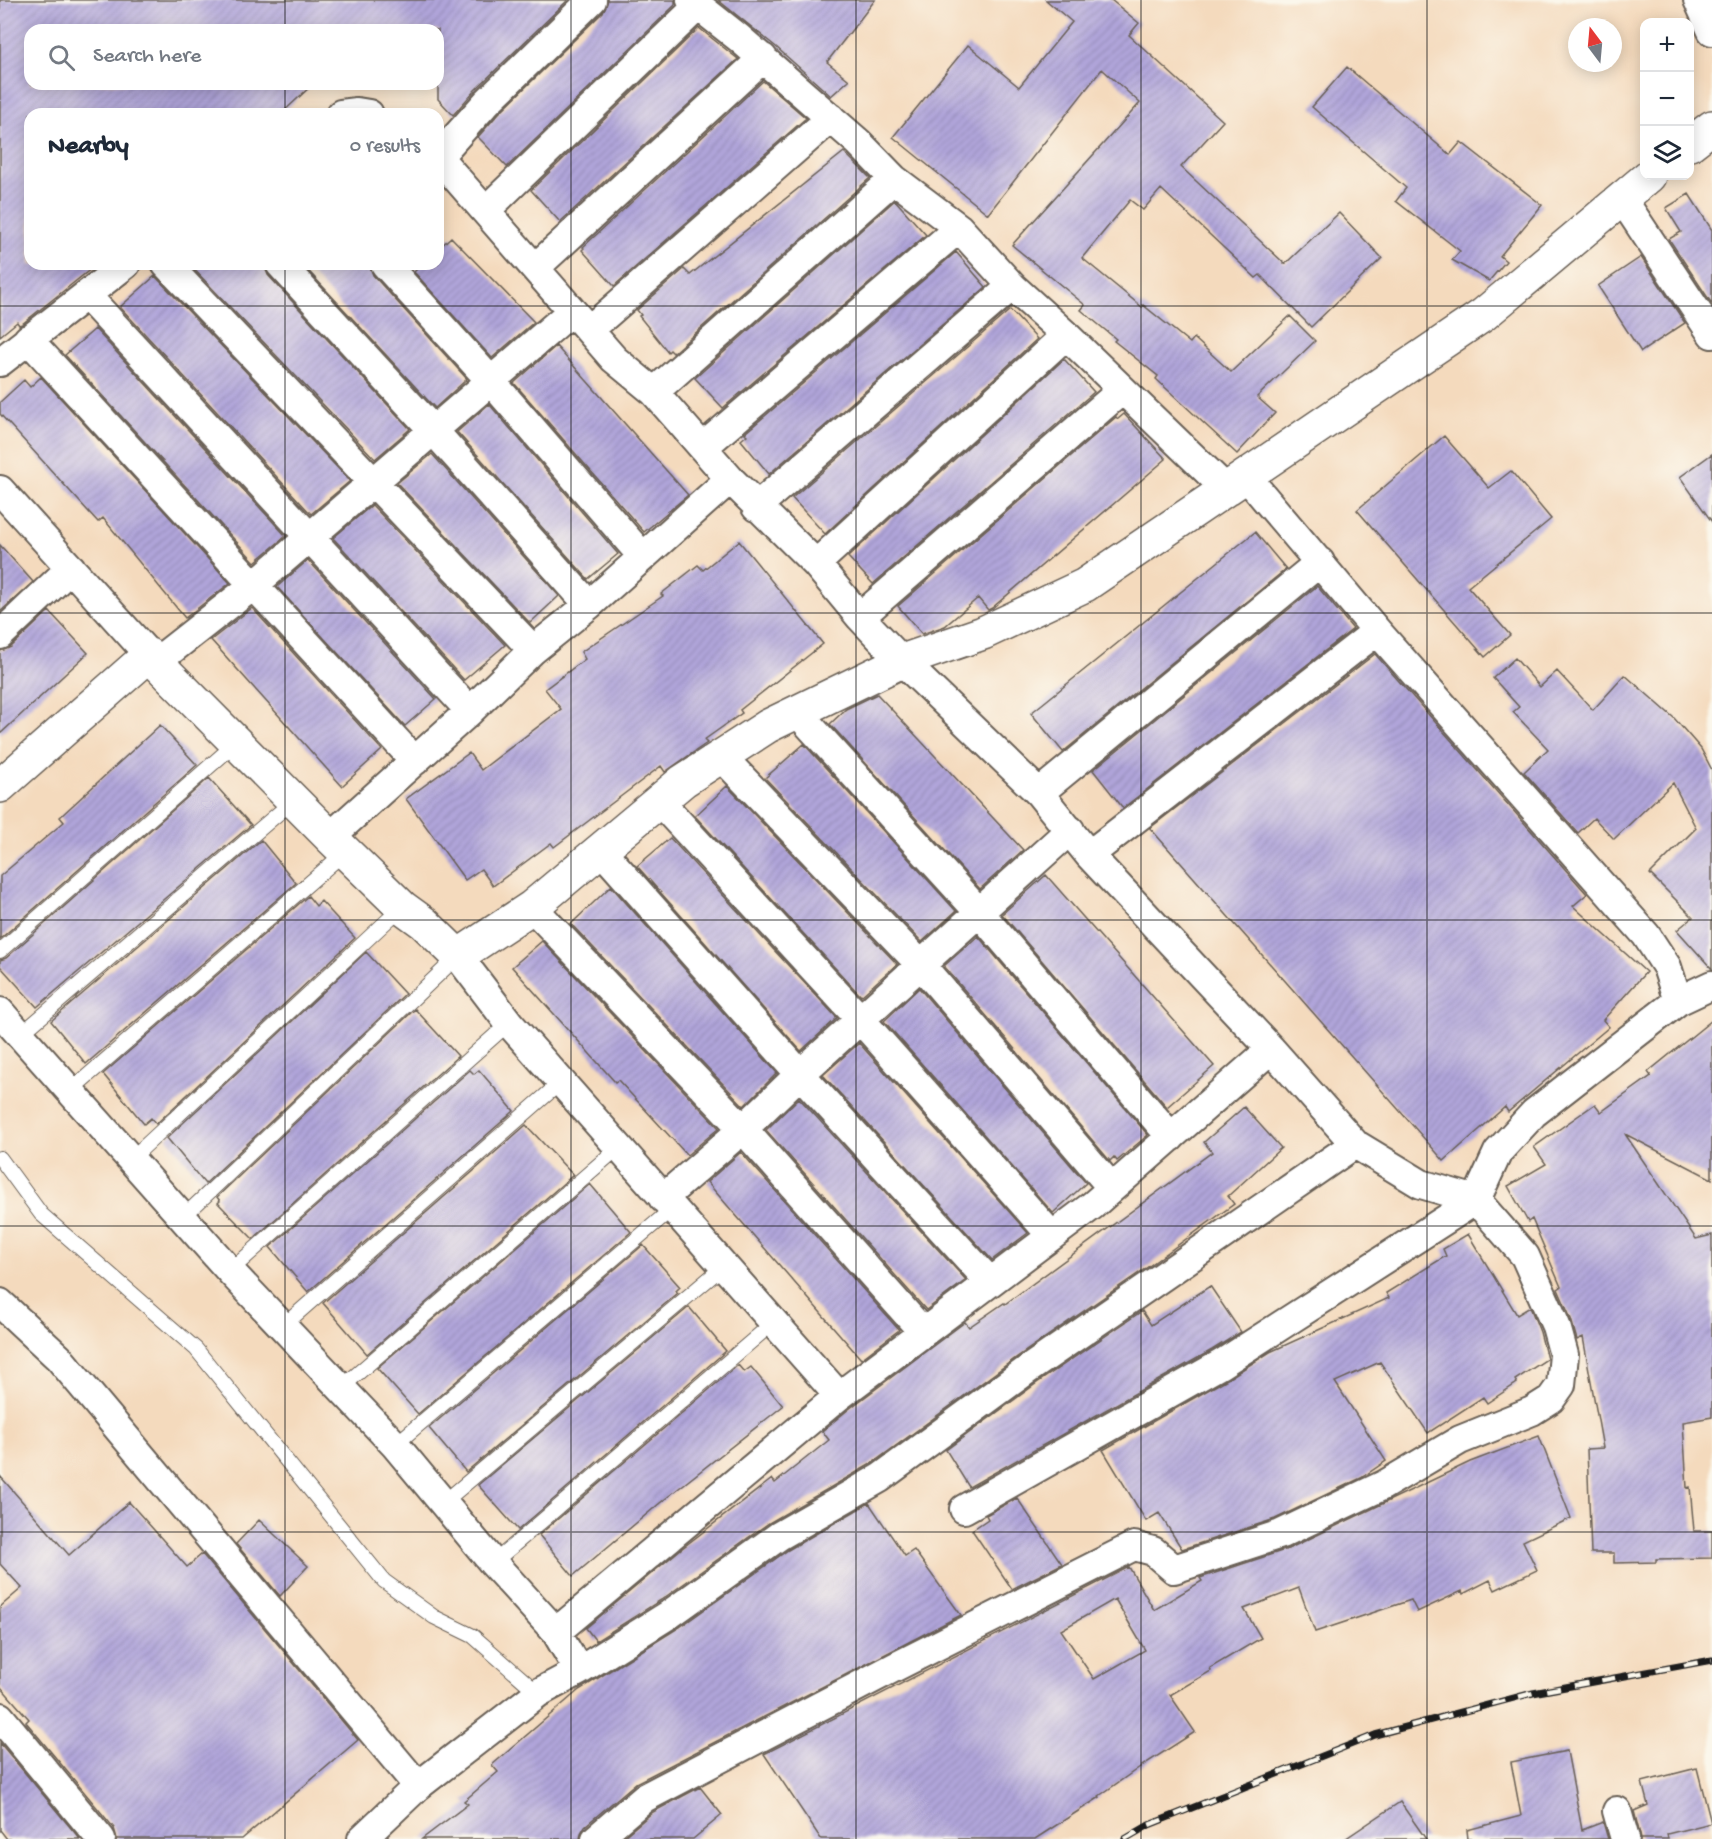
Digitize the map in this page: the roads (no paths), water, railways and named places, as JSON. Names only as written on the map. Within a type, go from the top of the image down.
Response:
[{"type":"street","points":[[444,150],[487,102],[592,0]]},
{"type":"street","points":[[1698,0],[1712,31]]},
{"type":"street","points":[[485,212],[695,3],[763,58],[831,118],[894,179],[959,228],[1012,286],[1066,334],[1122,390],[1236,482],[1320,562],[1377,631],[1646,935],[1667,968],[1678,1002]]},
{"type":"street","points":[[535,267],[763,58]]},
{"type":"street","points":[[0,786],[152,658],[254,585],[490,380],[581,320],[831,118]]},
{"type":"street","points":[[1694,140],[1712,127]]},
{"type":"street","points":[[444,164],[615,359],[654,392],[730,479],[816,564],[860,617],[902,661],[1039,793],[1089,855],[1355,1144],[1420,1184],[1476,1200],[1525,1256],[1556,1326],[1564,1355],[1562,1385],[1551,1399],[1532,1410],[1460,1440],[1384,1485],[1281,1534],[1174,1569],[1153,1551],[1134,1546],[644,1798],[596,1839]]},
{"type":"street","points":[[654,392],[894,179]]},
{"type":"street","points":[[458,956],[532,907],[683,781],[768,726],[902,661],[983,633],[1086,585],[1483,315],[1644,180]]},
{"type":"street","points":[[1621,197],[1712,334]]},
{"type":"street","points":[[703,447],[959,228]]},
{"type":"street","points":[[0,362],[119,270]]},
{"type":"street","points":[[172,270],[533,650]]},
{"type":"street","points":[[285,270],[589,605]]},
{"type":"street","points":[[390,270],[490,380],[642,557]]},
{"type":"street","points":[[756,507],[1012,286]]},
{"type":"street","points":[[87,296],[470,711]]},
{"type":"street","points":[[816,564],[1066,334]]},
{"type":"street","points":[[28,339],[415,761]]},
{"type":"street","points":[[860,617],[1122,390]]},
{"type":"street","points":[[337,845],[415,761],[533,650],[589,605],[730,479]]},
{"type":"street","points":[[5,505],[71,568],[152,658],[337,845],[458,956],[508,1023],[839,1396]]},
{"type":"street","points":[[1039,793],[1320,562]]},
{"type":"street","points":[[0,635],[71,568]]},
{"type":"street","points":[[1089,855],[1377,631]]},
{"type":"street","points":[[797,712],[979,912],[1171,1137]]},
{"type":"street","points":[[721,756],[921,965],[1113,1188]]},
{"type":"street","points":[[659,801],[860,1019],[1052,1236]]},
{"type":"street","points":[[668,1203],[800,1074],[1070,830]]},
{"type":"street","points":[[601,850],[800,1074],[990,1282]]},
{"type":"street","points":[[532,907],[743,1129],[923,1332]]},
{"type":"street","points":[[964,1509],[1221,1364],[1476,1200],[1498,1152],[1534,1113],[1678,1002],[1712,985]]},
{"type":"street","points":[[0,1012],[230,1271],[395,1445],[493,1563],[556,1632],[579,1671]]},
{"type":"street","points":[[556,1632],[839,1396],[1113,1188],[1270,1049]]},
{"type":"street","points":[[362,1839],[418,1786],[538,1693],[579,1671],[670,1614],[779,1536],[880,1478],[1027,1370],[1355,1144]]},
{"type":"street","points":[[0,1303],[59,1358],[418,1786]]},
{"type":"street","points":[[0,1717],[101,1839]]},
{"type":"street","points":[[1617,1811],[1625,1839]]},
{"type":"lane","points":[[0,951],[237,743]]},
{"type":"lane","points":[[20,1035],[294,800]]},
{"type":"lane","points":[[70,1091],[337,845]]},
{"type":"lane","points":[[130,1159],[402,907]]},
{"type":"lane","points":[[183,1217],[458,956]]},
{"type":"lane","points":[[230,1271],[508,1023]]},
{"type":"lane","points":[[282,1326],[561,1082]]},
{"type":"lane","points":[[341,1388],[619,1147]]},
{"type":"lane","points":[[0,1158],[41,1214],[196,1349],[384,1581],[434,1617],[473,1636],[538,1693]]},
{"type":"lane","points":[[395,1445],[668,1203]]},
{"type":"lane","points":[[443,1503],[724,1266]]},
{"type":"lane","points":[[493,1563],[774,1322]]},
{"type":"railway","points":[[1125,1839],[1149,1825],[1375,1735],[1533,1693],[1712,1660]]}]
